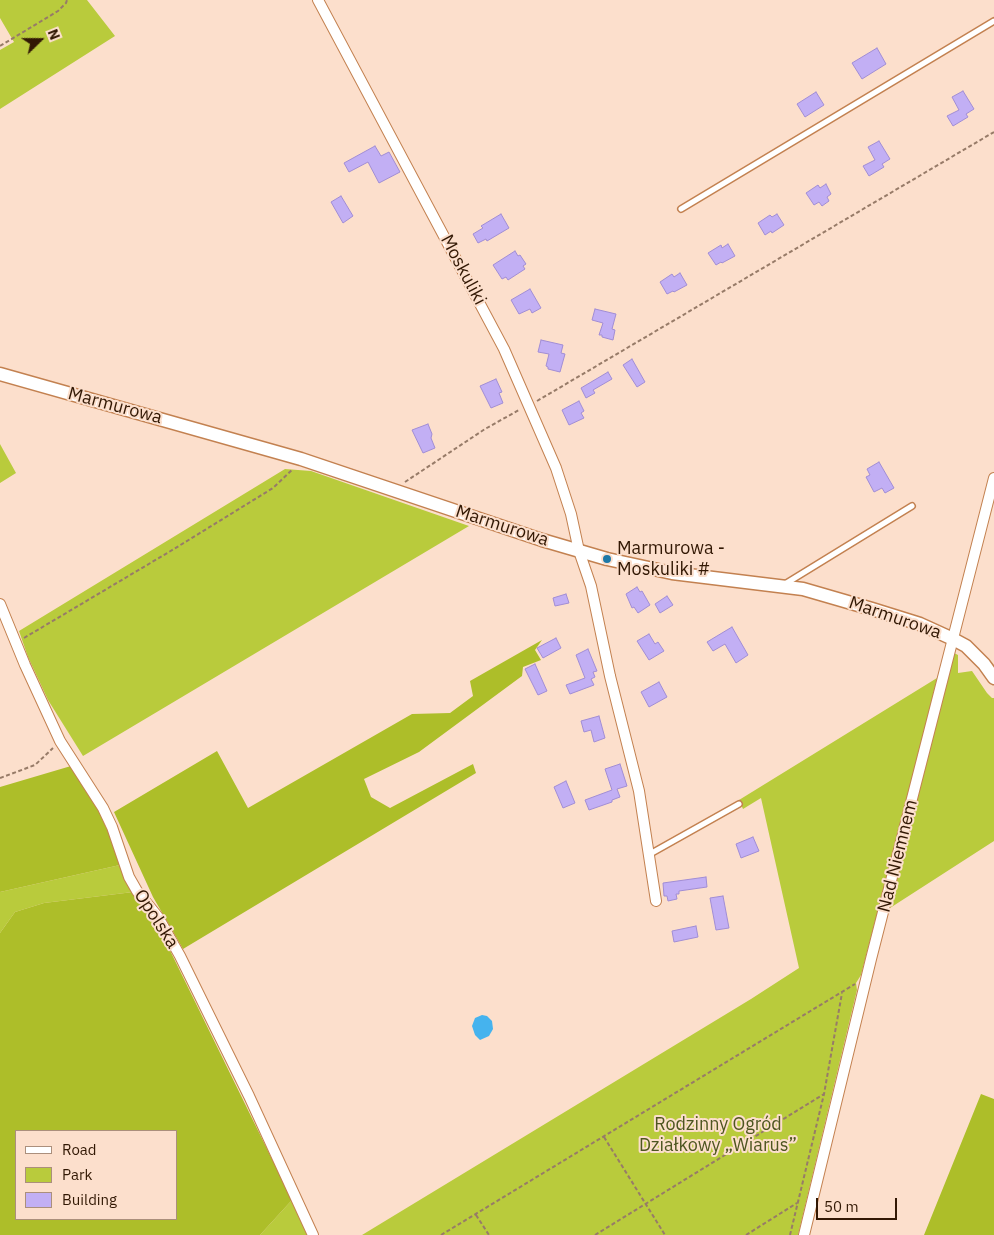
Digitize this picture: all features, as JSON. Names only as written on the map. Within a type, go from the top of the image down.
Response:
[{"type":"street","name":"Moskuliki","points":[[318,0],[504,348],[556,468],[571,514],[579,551],[591,586],[610,676],[639,791],[656,902]]},
{"type":"street","name":"Marmurowa","points":[[0,374],[301,460],[579,551],[672,573],[804,590],[872,609],[920,624],[966,646],[984,664],[994,678]]},
{"type":"street","name":"Nad Niemnem","points":[[804,1235],[994,478]]},
{"type":"street","name":"Opolska","points":[[0,604],[60,741],[103,808],[112,827],[129,877],[137,891],[158,917],[180,956],[249,1096],[313,1235]]},
{"type":"lane","points":[[681,209],[994,21]]},
{"type":"lane","points":[[781,587],[912,506]]},
{"type":"lane","points":[[650,854],[740,804]]},
{"type":"path","points":[[0,46],[58,11],[67,0]]},
{"type":"path","points":[[394,490],[485,429],[994,132]]},
{"type":"path","points":[[16,643],[273,488],[301,460]]},
{"type":"path","points":[[0,778],[36,765],[60,741]]},
{"type":"path","points":[[441,1235],[856,983]]},
{"type":"path","points":[[790,1235],[824,1094],[842,993]]},
{"type":"path","points":[[595,1235],[824,1094]]},
{"type":"path","points":[[604,1137],[665,1235]]},
{"type":"path","points":[[746,1235],[797,1204]]},
{"type":"path","points":[[476,1215],[489,1235]]},
{"type":"green space","points":[[0,0],[87,0],[115,36],[0,109],[0,50],[14,42],[0,18]]},
{"type":"green space","points":[[0,444],[16,473],[0,483]]},
{"type":"green space","points":[[285,469],[311,471],[469,526],[83,756],[48,700],[28,657],[19,631]]},
{"type":"green space","points":[[542,640],[535,650],[541,660],[523,667],[522,676],[419,752],[364,779],[371,797],[390,808],[473,764],[476,773],[183,949],[153,897],[114,812],[217,751],[248,808],[412,714],[450,713],[473,696],[470,681]]},
{"type":"green space","points":[[954,653],[958,655],[958,673],[972,671],[987,693],[994,698],[994,841],[890,908],[945,685]]},
{"type":"green space","name":"Rodzinny Ogród Działkowy „Wiarus”","points":[[937,678],[880,916],[875,921],[861,975],[856,983],[857,990],[798,1235],[362,1235],[799,968],[761,798],[743,809],[739,800]]},
{"type":"green space","points":[[71,766],[98,809],[120,865],[0,892],[0,787]]},
{"type":"green space","points":[[120,865],[133,892],[44,903],[15,912],[0,933],[0,892]]},
{"type":"green space","points":[[133,892],[158,926],[292,1200],[260,1235],[0,1235],[0,933],[15,912],[44,903]]},
{"type":"green space","points":[[981,1094],[994,1099],[994,1235],[924,1235]]},
{"type":"green space","points":[[292,1200],[308,1235],[260,1235]]},
{"type":"water","points":[[482,1015],[487,1016],[492,1021],[493,1029],[489,1036],[480,1040],[475,1035],[472,1026],[475,1018]]},
{"type":"building","points":[[877,48],[886,64],[862,79],[852,63]]},
{"type":"building","points":[[963,91],[974,109],[966,114],[968,117],[953,126],[947,116],[959,110],[952,97]]},
{"type":"building","points":[[816,92],[824,105],[805,117],[797,104]]},
{"type":"building","points":[[879,141],[890,159],[882,164],[884,167],[869,176],[863,166],[875,160],[868,147]]},
{"type":"building","points":[[375,146],[381,156],[389,152],[400,172],[379,183],[368,162],[349,172],[344,163]]},
{"type":"building","points":[[826,184],[831,194],[827,197],[829,201],[822,206],[819,202],[814,205],[806,193],[818,185],[820,188]]},
{"type":"building","points":[[341,196],[353,216],[343,223],[331,202]]},
{"type":"building","points":[[501,214],[509,228],[487,241],[486,239],[478,243],[473,234],[483,228],[481,226]]},
{"type":"building","points":[[777,214],[784,225],[765,235],[758,223],[770,215],[772,217]]},
{"type":"building","points":[[728,244],[735,256],[716,265],[708,253],[721,245],[722,248]]},
{"type":"building","points":[[515,251],[526,264],[523,266],[525,269],[508,280],[506,277],[502,279],[493,265]]},
{"type":"building","points":[[680,273],[687,285],[667,294],[660,282],[672,274],[674,277]]},
{"type":"building","points":[[530,289],[541,308],[532,313],[530,309],[519,314],[511,300]]},
{"type":"building","points":[[595,309],[616,314],[612,329],[615,330],[613,340],[599,335],[603,323],[592,320]]},
{"type":"building","points":[[541,340],[563,345],[561,353],[565,354],[560,372],[548,369],[546,366],[549,354],[538,352]]},
{"type":"building","points":[[632,359],[645,382],[637,387],[623,365]]},
{"type":"building","points":[[608,372],[612,379],[593,390],[595,393],[586,398],[581,388]]},
{"type":"building","points":[[496,379],[502,392],[499,393],[503,403],[491,408],[480,386]]},
{"type":"building","points":[[579,401],[584,411],[581,413],[584,418],[569,425],[562,410]]},
{"type":"building","points":[[428,424],[435,448],[423,453],[412,430]]},
{"type":"building","points":[[879,462],[894,488],[885,493],[882,488],[874,492],[866,477],[870,475],[867,469]]},
{"type":"building","points":[[637,587],[640,592],[642,591],[650,605],[638,613],[634,607],[632,608],[626,594]]},
{"type":"building","points":[[566,594],[569,603],[555,606],[553,598]]},
{"type":"building","points":[[667,596],[673,605],[660,613],[655,604]]},
{"type":"building","points":[[732,627],[748,655],[736,663],[725,644],[713,651],[707,642]]},
{"type":"building","points":[[649,634],[655,644],[658,642],[664,651],[649,660],[637,641]]},
{"type":"building","points":[[556,638],[561,648],[543,658],[537,648]]},
{"type":"building","points":[[588,649],[597,671],[593,672],[595,677],[591,679],[594,685],[570,694],[566,685],[585,678],[576,655]]},
{"type":"building","points":[[535,664],[547,691],[538,695],[525,669]]},
{"type":"building","points":[[659,682],[667,697],[649,707],[641,692]]},
{"type":"building","points":[[599,716],[605,738],[594,742],[591,730],[584,732],[581,721]]},
{"type":"building","points":[[620,764],[627,786],[617,789],[620,797],[612,800],[612,802],[589,810],[585,800],[612,790],[605,769]]},
{"type":"building","points":[[566,781],[575,803],[563,808],[554,787]]},
{"type":"building","points":[[753,837],[759,851],[741,858],[736,844]]},
{"type":"building","points":[[706,877],[707,887],[679,891],[679,894],[676,894],[677,899],[668,901],[667,896],[664,896],[663,883]]},
{"type":"building","points":[[723,896],[729,928],[716,930],[710,898]]},
{"type":"building","points":[[696,926],[698,937],[674,942],[672,931]]},
{"type":"place","name":"Marmurowa - Moskuliki #","points":[[607,559]]}]
